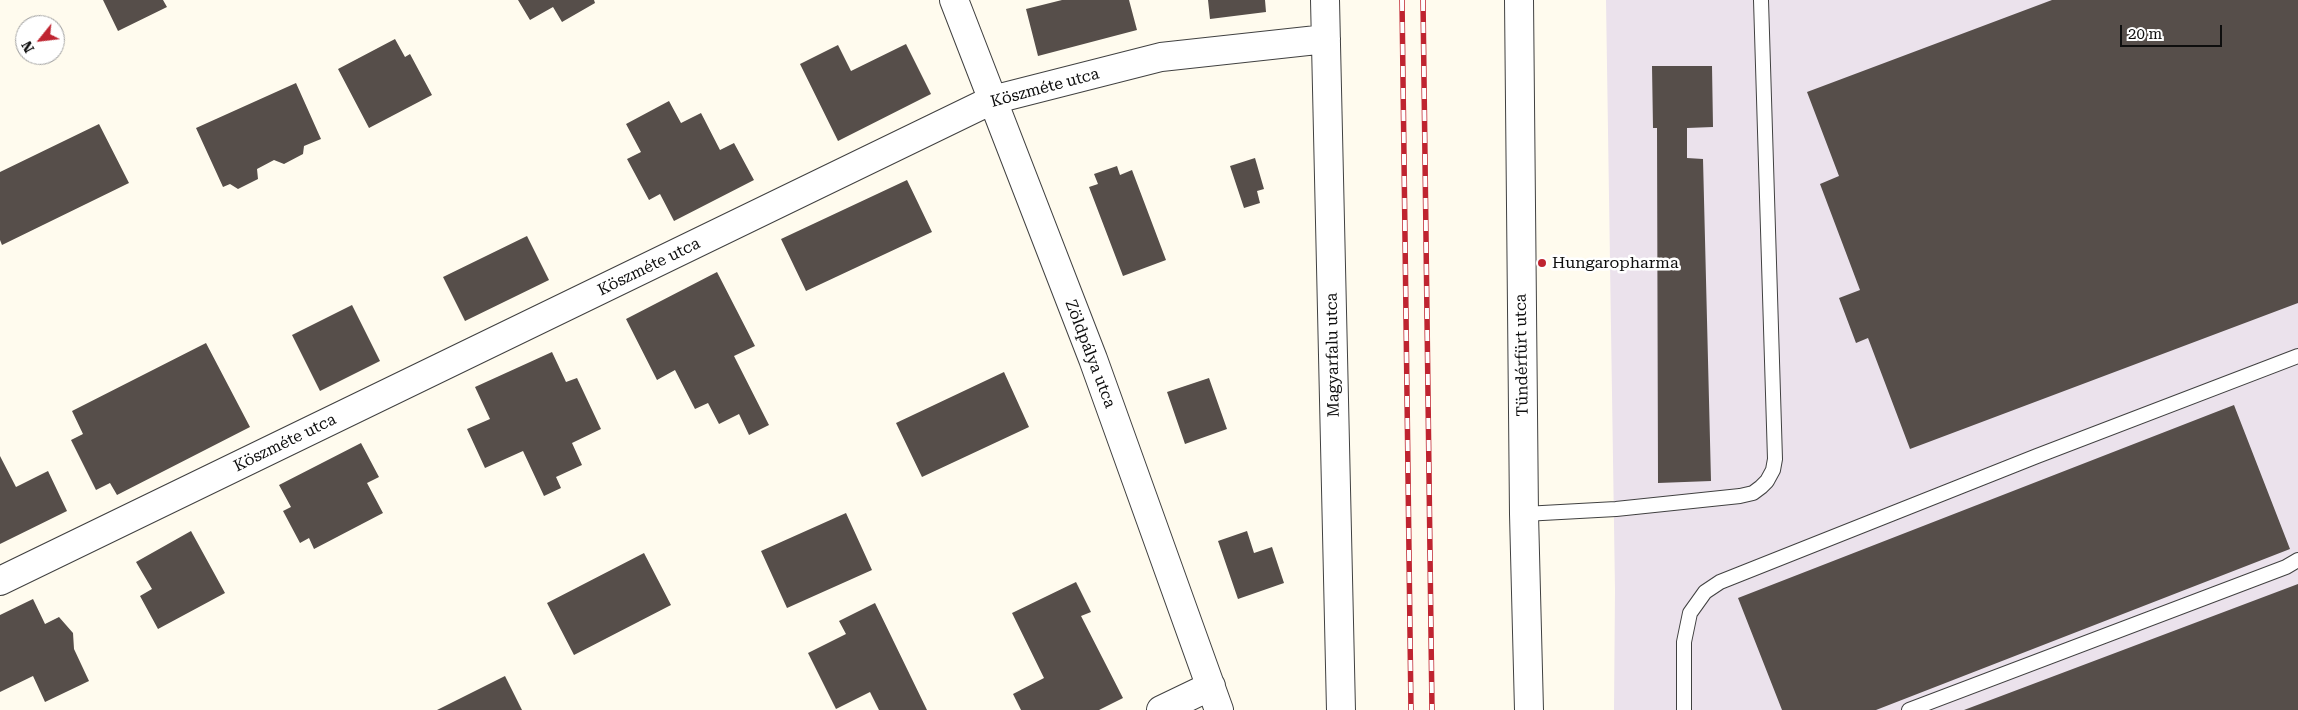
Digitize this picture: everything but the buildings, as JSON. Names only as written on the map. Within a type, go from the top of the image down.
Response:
[{"type":"street","name":"Zöldpálya utca","points":[[954,0],[1093,359],[1215,698]]},
{"type":"street","name":"Magyarfalu utca","points":[[1325,0],[1341,710]]},
{"type":"street","name":"Tündérfürt utca","points":[[1519,0],[1524,514],[1530,710]]},
{"type":"street","name":"Köszméte utca","points":[[0,581],[992,100],[1161,57],[1326,39]]},
{"type":"street","points":[[1160,710],[1215,698]]},
{"type":"lane","points":[[1524,514],[1616,508],[1740,496],[1761,487],[1773,470],[1775,459],[1761,0]]},
{"type":"lane","points":[[1684,710],[1684,642],[1690,614],[1705,592],[1720,582],[2037,456],[2298,356]]},
{"type":"lane","points":[[1910,710],[2286,567],[2298,560]]},
{"type":"shaded area","points":[[1606,0],[2298,0],[2298,710],[1614,710],[1615,590]]},
{"type":"railway","points":[[1402,0],[1411,710]]},
{"type":"railway","points":[[1423,0],[1432,710]]},
{"type":"place","name":"Hungaropharma","points":[[1542,263]]}]
